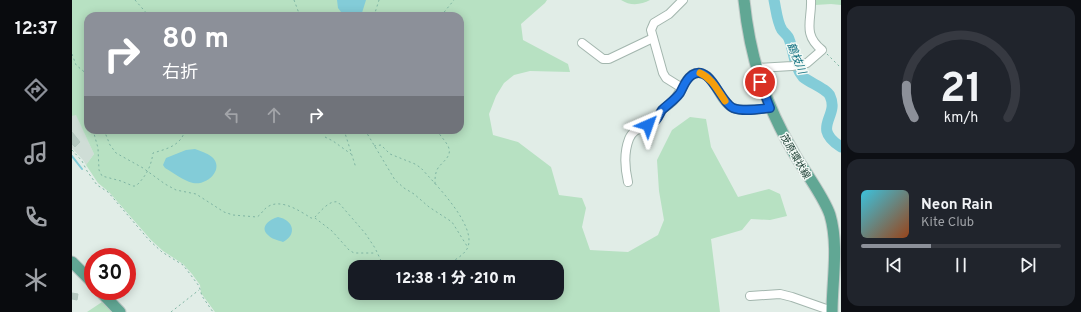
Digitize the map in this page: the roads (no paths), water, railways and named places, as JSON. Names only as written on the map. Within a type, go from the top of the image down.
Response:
[{"type":"main road","name":"茂原環状線","points":[[744,0],[746,19],[756,68],[770,108],[795,155],[830,214],[833,230],[834,253],[832,312]]},
{"type":"main road","points":[[72,262],[84,274]]},
{"type":"main road","points":[[109,300],[120,312]]},
{"type":"street","points":[[682,88],[666,78],[662,73],[651,30],[654,23],[669,14],[683,0]]},
{"type":"street","points":[[756,68],[792,66],[807,63],[822,50],[813,40],[810,30],[809,18],[811,0]]},
{"type":"street","points":[[582,43],[604,59],[609,59],[653,38]]},
{"type":"street","points":[[628,182],[626,157],[628,140],[639,128],[656,120],[662,110],[672,102],[686,80],[693,74],[700,73],[706,76],[712,82],[725,102],[732,107],[740,110],[770,108]]},
{"type":"street","points":[[750,296],[780,294],[832,312]]},
{"type":"water","points":[[337,0],[366,0],[362,12],[341,12],[338,8]]},
{"type":"water","points":[[195,149],[212,157],[215,162],[216,167],[213,176],[204,182],[190,182],[165,168],[163,165],[166,158],[186,150]]},
{"type":"water","points":[[278,217],[287,221],[292,228],[291,235],[283,242],[271,238],[265,229],[265,226],[269,221]]},
{"type":"waterway","name":"鶴枝川","points":[[774,0],[779,23],[791,44],[800,73],[803,77],[826,91],[830,96],[832,110],[828,122],[828,134],[832,140],[841,147]]},
{"type":"waterway","points":[[72,156],[82,169]]}]
